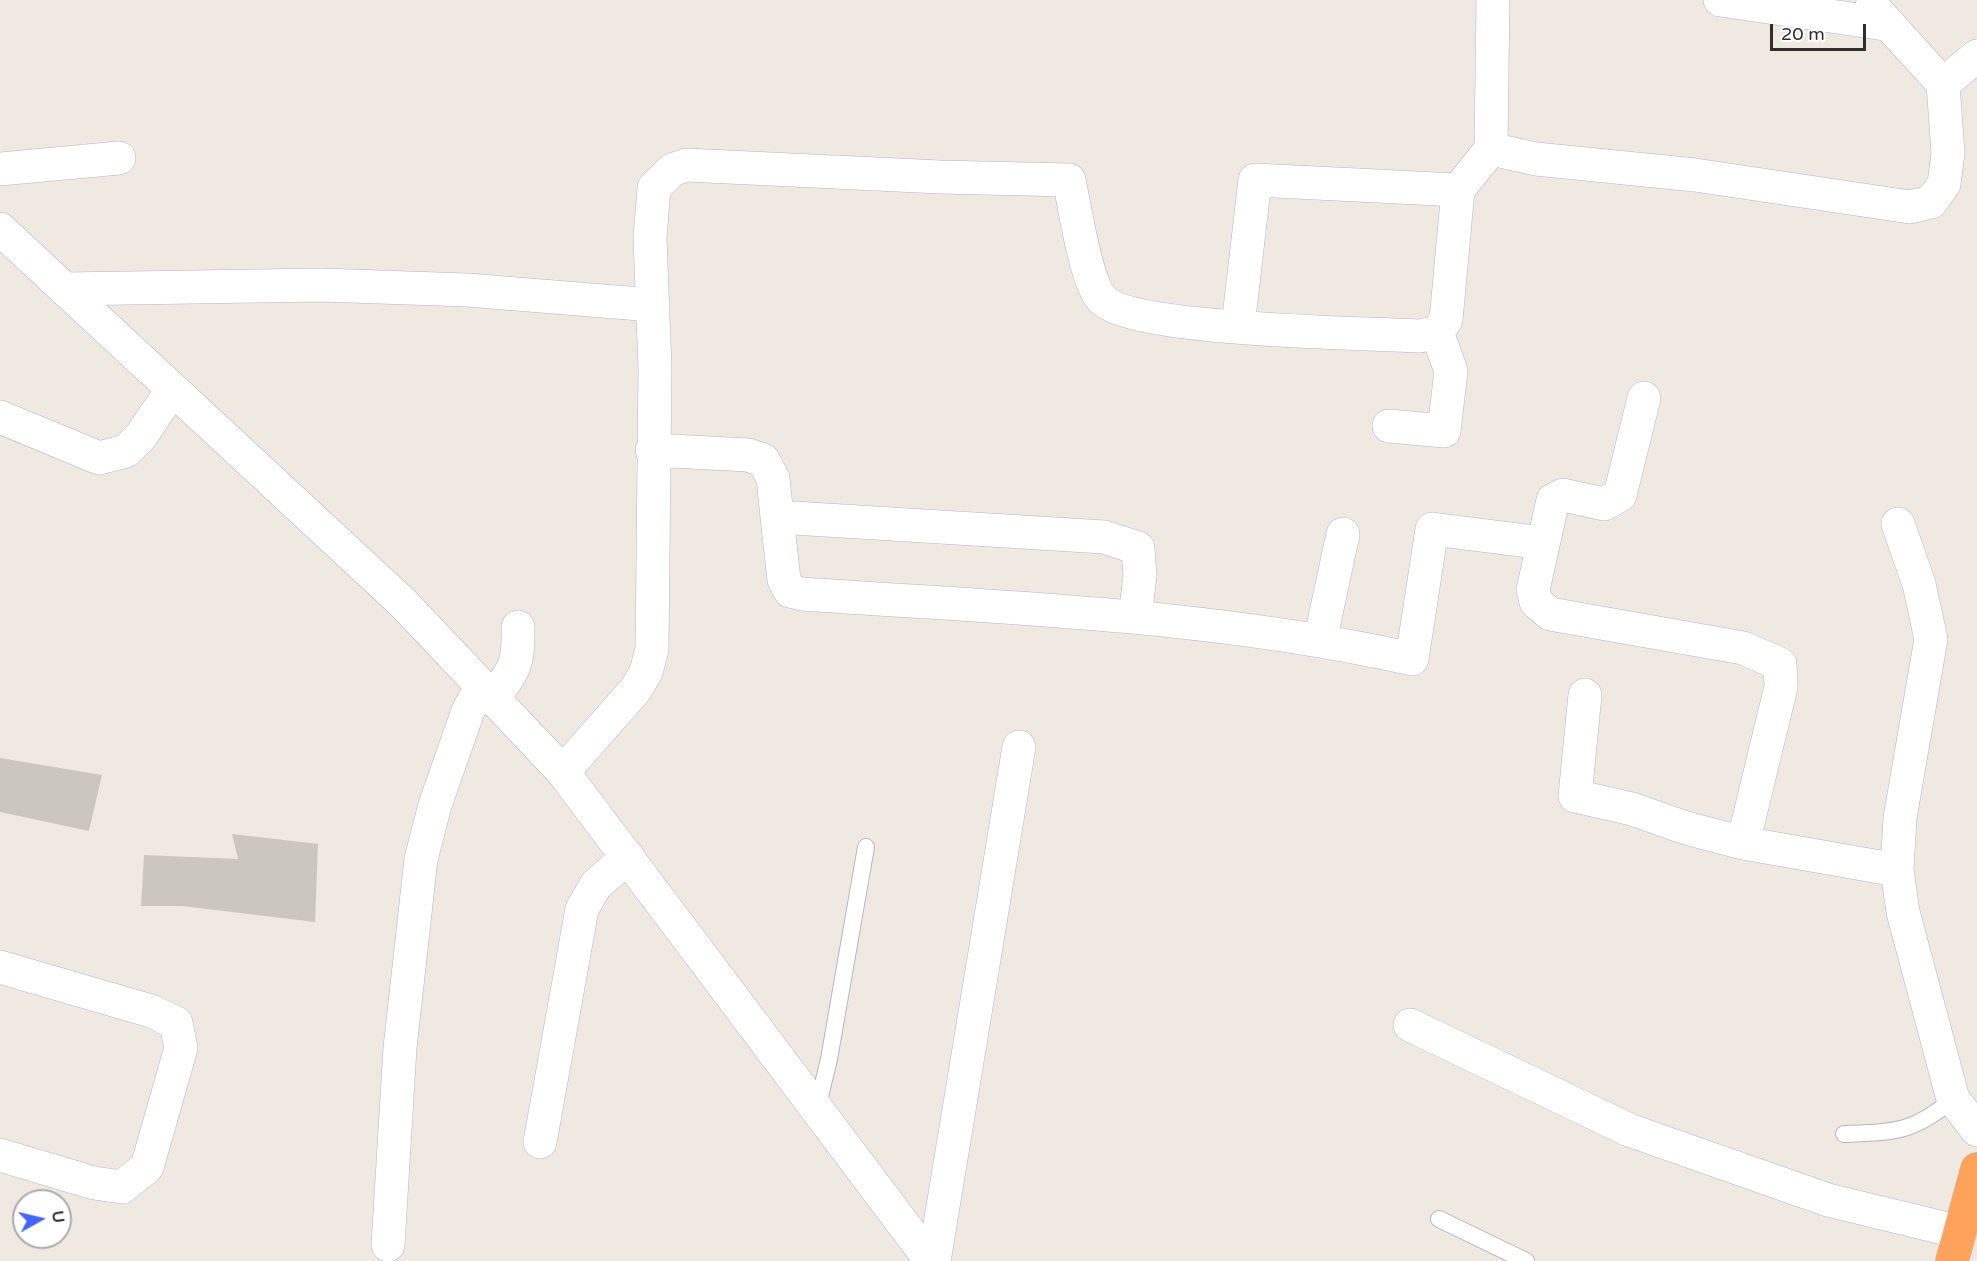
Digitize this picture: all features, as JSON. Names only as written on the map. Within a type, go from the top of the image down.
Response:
[{"type":"highway","points":[[1956,1246],[1975,1186]]},
{"type":"street","points":[[563,772],[611,721],[646,672],[652,649],[652,450],[655,368],[650,237],[654,188],[672,170],[686,165],[940,177],[1069,180],[1093,281],[1102,300],[1125,311],[1179,323],[1420,336],[1437,332],[1446,320],[1458,190],[1491,149],[1493,0]]},
{"type":"street","points":[[1491,149],[1536,159],[1695,175],[1910,207],[1931,202],[1944,184],[1948,153],[1942,84],[1877,12],[1720,0]]},
{"type":"street","points":[[1942,84],[1977,56]]},
{"type":"street","points":[[0,169],[119,158]]},
{"type":"street","points":[[1238,326],[1255,180],[1458,190]]},
{"type":"street","points":[[0,229],[403,603],[563,772],[933,1261]]},
{"type":"street","points":[[64,289],[321,285],[466,290],[653,305]]},
{"type":"street","points":[[1389,426],[1444,431],[1451,371],[1437,332]]},
{"type":"street","points":[[0,417],[99,458],[126,451],[141,436],[172,390]]},
{"type":"street","points":[[1644,398],[1620,495],[1604,504],[1563,495],[1553,500],[1533,590],[1536,603],[1551,614],[1743,648],[1780,664],[1781,687],[1743,843]]},
{"type":"street","points":[[652,450],[748,455],[763,460],[773,478],[784,580],[790,591],[802,594],[1135,617],[1251,629],[1412,659],[1432,529],[1543,543]]},
{"type":"street","points":[[777,517],[1092,536],[1124,542],[1138,548],[1141,561],[1135,617]]},
{"type":"street","points":[[1898,524],[1919,584],[1931,639],[1900,818],[1897,870],[1903,912],[1953,1099],[1977,1130]]},
{"type":"street","points":[[1320,641],[1343,534]]},
{"type":"street","points":[[388,1245],[400,1048],[421,859],[435,805],[468,711],[487,692],[512,673],[519,656],[518,627]]},
{"type":"street","points":[[1585,694],[1575,796],[1632,809],[1686,828],[1743,843],[1897,870]]},
{"type":"street","points":[[933,1261],[1019,747]]},
{"type":"street","points":[[540,1142],[582,909],[596,885],[628,857]]},
{"type":"street","points":[[0,967],[151,1011],[176,1023],[181,1048],[147,1167],[122,1187],[94,1183],[0,1155]]},
{"type":"street","points":[[1410,1025],[1629,1130],[1956,1246]]},
{"type":"lane","points":[[817,1110],[829,1059],[866,847]]},
{"type":"lane","points":[[1844,1134],[1897,1132],[1932,1117],[1953,1099]]},
{"type":"lane","points":[[1439,1220],[1526,1261]]},
{"type":"building","points":[[0,758],[102,775],[89,831],[0,812]]},
{"type":"building","points":[[232,834],[318,844],[315,922],[182,906],[141,906],[144,855],[238,859]]}]
